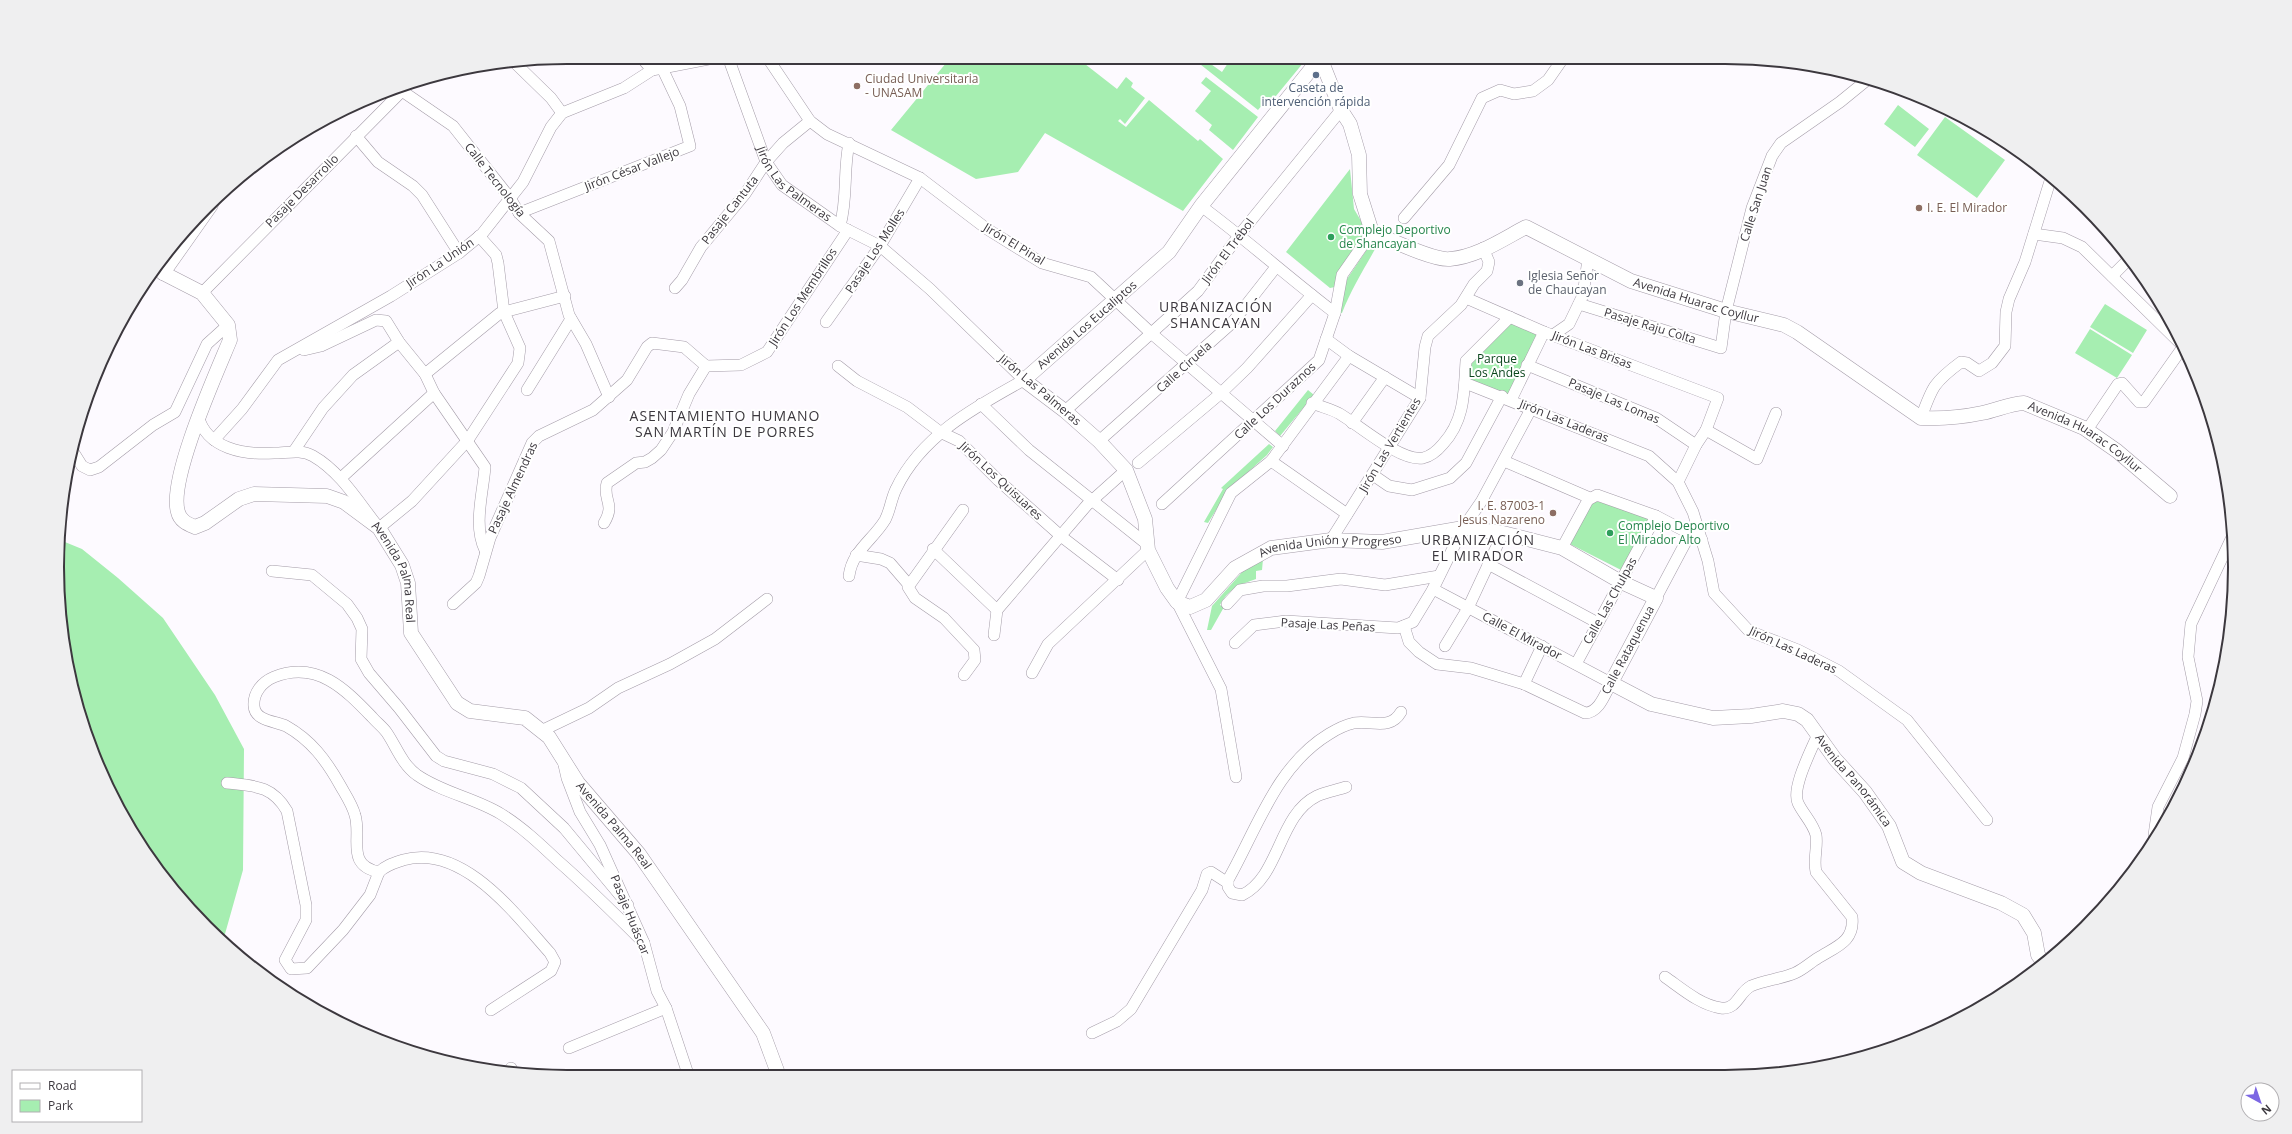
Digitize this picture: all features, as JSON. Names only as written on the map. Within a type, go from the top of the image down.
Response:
[{"type":"main road","name":"Avenida Los Eucaliptos","points":[[1024,380],[1169,252],[1201,206],[1315,64]]},
{"type":"main road","points":[[1322,64],[1341,110],[1350,124],[1359,154],[1360,194],[1372,232]]},
{"type":"main road","name":"Avenida Huarac Coyllur","points":[[1372,232],[1431,255],[1449,259],[1472,254],[1526,227],[1631,281],[1726,311],[1784,326],[1797,332],[1921,418],[1933,419],[1982,413],[2014,404],[2024,403],[2084,428],[2117,451],[2170,496]]},
{"type":"main road","points":[[161,271],[202,293],[228,324]]},
{"type":"main road","name":"Avenida Palma Real","points":[[228,324],[230,340],[198,416],[179,482],[176,499],[178,513],[184,522],[195,527],[205,523],[239,499],[254,494],[327,496],[344,502],[379,528],[402,565],[408,583],[411,633],[457,704],[470,711],[525,718],[549,737],[578,783],[639,854],[763,1033],[777,1070]]},
{"type":"main road","name":"Jirón Las Palmeras","points":[[1024,380],[1065,411],[1099,441],[1132,466],[1145,519],[1148,548],[1167,588],[1177,602]]},
{"type":"main road","name":"Avenida Unión y Progreso","points":[[1177,602],[1190,608],[1206,600],[1235,568],[1271,548],[1331,540],[1382,542],[1463,528],[1503,533],[1562,548],[1621,582],[1656,598]]},
{"type":"main road","name":"Calle Rataquenua","points":[[1611,683],[1656,598]]},
{"type":"main road","name":"Avenida Panorámica","points":[[1611,683],[1651,704],[1713,718],[1751,716],[1783,711],[1798,714],[1807,720],[1835,759],[1865,792],[1889,826],[1903,862],[1911,868],[1965,891],[2001,903],[2023,916],[2034,933],[2038,955],[2040,958]]},
{"type":"street","name":"Jirón César Vallejo","points":[[519,213],[690,146],[680,106],[657,69],[650,64]]},
{"type":"street","points":[[519,66],[551,98],[562,113],[624,88],[657,69],[683,64]]},
{"type":"street","name":"Jirón Las Palmeras","points":[[731,64],[766,162],[782,184],[844,228],[880,246],[930,289],[1024,380]]},
{"type":"street","name":"Jirón El Pinal","points":[[772,64],[810,121],[827,134],[849,143],[920,178],[987,229],[1042,263],[1092,277],[1187,365],[1283,446]]},
{"type":"street","points":[[1404,218],[1449,165],[1482,98],[1500,90],[1514,94],[1532,91],[1548,80],[1559,64]]},
{"type":"street","name":"Calle San Juan","points":[[1721,348],[1726,311],[1752,208],[1772,156],[1781,143],[1840,102],[1863,83]]},
{"type":"street","name":"Calle Tecnología","points":[[403,92],[453,126],[510,198],[519,213],[549,241],[571,319],[586,344],[609,397]]},
{"type":"street","name":"Pasaje Desarrollo","points":[[202,293],[400,93]]},
{"type":"street","name":"Jirón El Trébol","points":[[1065,411],[1198,291],[1240,234],[1341,110]]},
{"type":"street","name":"Jirón La Unión","points":[[214,440],[242,408],[278,360],[391,296],[459,253],[479,236],[523,182],[551,127],[562,113]]},
{"type":"street","name":"Pasaje Cantuta","points":[[675,288],[682,280],[701,247],[745,194],[766,162],[783,143],[810,121]]},
{"type":"street","points":[[356,136],[378,162],[413,186],[422,195],[459,253]]},
{"type":"street","name":"Jirón Los Membrillos","points":[[706,366],[741,365],[767,352],[844,228],[845,163],[849,143]]},
{"type":"street","name":"Pasaje Los Molles","points":[[826,322],[880,246],[920,178]]},
{"type":"street","points":[[1921,418],[1931,389],[1942,377],[1961,362],[1979,371],[1985,369],[2001,354],[2005,346],[2006,312],[2009,299],[2025,262],[2049,183]]},
{"type":"street","points":[[1201,206],[1240,234],[1276,267],[1335,313]]},
{"type":"street","name":"Calle Los Duraznos","points":[[1162,504],[1319,360],[1335,313],[1342,275],[1372,232]]},
{"type":"street","points":[[2034,234],[2072,241],[2082,247],[2170,333]]},
{"type":"street","points":[[198,416],[201,428],[226,449],[273,453],[294,451],[312,455],[341,478],[379,528],[412,501],[468,440],[518,363],[520,348],[504,312],[497,259],[479,236]]},
{"type":"street","name":"Jirón Las Vertientes","points":[[1331,540],[1391,447],[1420,398],[1425,347],[1428,336],[1466,298],[1474,284],[1487,271],[1489,266],[1483,248]]},
{"type":"street","points":[[1373,475],[1389,486],[1412,490],[1450,478],[1466,463],[1548,333],[1569,324],[1583,295],[1588,259]]},
{"type":"street","points":[[2112,276],[2125,262]]},
{"type":"street","name":"Calle Ciruela","points":[[1099,441],[1187,365],[1232,323],[1276,267]]},
{"type":"street","points":[[994,635],[998,610],[1062,537],[1092,500],[1220,394],[1247,368],[1312,295]]},
{"type":"street","points":[[425,374],[488,321],[504,312],[565,296]]},
{"type":"street","name":"Jirón Las Brisas","points":[[1466,298],[1548,333],[1718,398],[1706,430]]},
{"type":"street","name":"Pasaje Raju Colta","points":[[1579,304],[1721,348]]},
{"type":"street","points":[[1312,403],[1339,414],[1391,447],[1410,457],[1423,458],[1436,452],[1451,436],[1460,418],[1465,383],[1466,361],[1510,316]]},
{"type":"street","points":[[527,390],[571,319]]},
{"type":"street","points":[[291,352],[321,346],[376,320],[386,322],[399,342],[425,374],[434,393],[468,440],[485,468],[479,524],[482,543],[486,550]]},
{"type":"street","points":[[77,457],[82,466],[90,470],[99,467],[153,425],[175,412],[207,344],[228,324]]},
{"type":"street","points":[[1326,339],[1348,356],[1420,398]]},
{"type":"street","points":[[294,451],[323,408],[343,386],[365,366],[399,342]]},
{"type":"street","name":"Pasaje Almendras","points":[[454,604],[476,583],[486,550],[532,444],[539,436],[594,410],[627,380],[647,347],[652,343],[684,347],[706,366]]},
{"type":"street","points":[[2084,428],[2089,427],[2118,384],[2122,383],[2139,402],[2144,402],[2179,352]]},
{"type":"street","points":[[1177,602],[1230,493],[1271,461],[1312,403],[1348,356]]},
{"type":"street","name":"Pasaje Las Lomas","points":[[1527,365],[1656,418],[1696,445]]},
{"type":"street","points":[[604,523],[610,508],[605,489],[607,483],[636,463],[645,462],[652,458],[661,450],[673,432],[689,394],[706,366]]},
{"type":"street","name":"Jirón Los Quisuares","points":[[838,366],[857,381],[907,407],[940,432],[959,441],[998,480],[1062,537],[1118,580]]},
{"type":"street","points":[[1352,423],[1385,377]]},
{"type":"street","name":"Avenida Los Eucaliptos","points":[[849,576],[850,567],[856,555],[885,520],[896,488],[912,464],[940,432],[981,404],[1024,380]]},
{"type":"street","name":"Jirón Las Laderas","points":[[1465,383],[1649,456],[1678,482],[1693,512],[1702,540],[1714,593],[1749,631],[1798,650],[1839,671],[1907,720],[1987,820]]},
{"type":"street","points":[[341,478],[434,393]]},
{"type":"street","points":[[981,404],[1029,450],[1092,500],[1148,548],[1118,580],[1048,644],[1032,673]]},
{"type":"street","points":[[1531,409],[1481,502],[1463,528],[1433,589],[1413,622],[1404,626],[1409,642],[1418,652],[1437,664],[1471,668],[1524,684],[1542,646]]},
{"type":"street","points":[[1678,482],[1696,445],[1706,430],[1757,459],[1776,413]]},
{"type":"street","points":[[1271,461],[1347,514]]},
{"type":"street","points":[[1504,461],[1590,498]]},
{"type":"street","points":[[1562,548],[1590,498],[1598,495],[1656,516],[1702,540]]},
{"type":"street","points":[[909,585],[963,510]]},
{"type":"street","name":"Calle Las Chulpas","points":[[1576,664],[1656,516]]},
{"type":"street","points":[[1444,646],[1468,608],[1503,533]]},
{"type":"street","points":[[1656,598],[1690,534]]},
{"type":"street","points":[[2155,827],[2158,807],[2183,758],[2195,714],[2195,688],[2188,657],[2191,624],[2227,547]]},
{"type":"street","points":[[934,549],[998,610]]},
{"type":"street","points":[[856,555],[881,559],[890,563],[909,585],[910,592],[915,598],[944,618],[974,650],[975,660],[964,675]]},
{"type":"street","points":[[1488,564],[1598,623]]},
{"type":"street","points":[[272,571],[312,575],[346,604],[357,618],[362,629],[361,659],[369,673],[436,756],[444,761],[493,774],[521,788],[564,828],[628,904]]},
{"type":"street","points":[[1227,604],[1240,590],[1263,586],[1287,586],[1341,579],[1385,585],[1439,576]]},
{"type":"street","name":"Calle El Mirador","points":[[1433,589],[1611,683]]},
{"type":"street","points":[[541,730],[589,708],[618,688],[670,664],[715,639],[767,599]]},
{"type":"street","name":"Jirón Las Palmeras","points":[[1177,602],[1221,688],[1236,777]]},
{"type":"street","name":"Pasaje Las Peñas","points":[[1235,643],[1254,625],[1286,621],[1398,628],[1404,626]]},
{"type":"street","points":[[379,872],[369,870],[358,858],[356,816],[323,756],[294,731],[278,722],[264,719],[256,713],[254,706],[255,694],[264,683],[274,677],[295,672],[314,674],[334,681],[353,696],[386,731],[402,760],[415,773],[429,782],[500,813],[520,828],[595,894],[644,943]]},
{"type":"street","name":"Calle Rataquenua","points":[[1524,684],[1585,713],[1590,713],[1600,702],[1611,683]]},
{"type":"street","points":[[1228,883],[1279,783],[1309,750],[1329,734],[1347,725],[1361,722],[1388,723],[1396,719],[1401,712]]},
{"type":"street","points":[[1665,977],[1702,1002],[1721,1008],[1732,1006],[1750,987],[1795,973],[1845,942],[1851,934],[1852,917],[1816,872],[1814,864],[1816,835],[1797,801],[1796,793],[1798,784],[1818,734]]},
{"type":"street","name":"Pasaje Huáscar","points":[[563,758],[567,778],[580,812],[600,845],[628,904],[644,943],[657,991],[666,1008],[687,1070]]},
{"type":"street","points":[[227,783],[256,786],[270,791],[280,799],[287,811],[306,905],[306,920],[285,960],[291,969],[307,968],[343,930],[370,896],[379,872],[392,863],[410,858],[427,857],[449,861],[489,889],[550,954],[555,962],[551,971],[491,1010]]},
{"type":"street","points":[[1092,1033],[1117,1021],[1131,1009],[1202,890],[1208,874],[1211,872],[1228,883],[1230,890],[1235,895],[1242,894],[1254,887],[1259,882],[1288,828],[1300,811],[1317,796],[1346,787]]},
{"type":"street","points":[[569,1048],[666,1008]]},
{"type":"green space","points":[[945,64],[1085,64],[1117,89],[1126,77],[1133,83],[1131,87],[1145,98],[1125,124],[1120,119],[1118,121],[1126,127],[1149,100],[1198,141],[1200,139],[1223,159],[1183,211],[1045,133],[1018,172],[976,179],[891,130]]},
{"type":"green space","points":[[1200,64],[1211,64],[1222,72],[1227,64],[1302,64],[1267,107],[1263,104],[1258,110]]},
{"type":"green space","points":[[1206,77],[1258,117],[1233,150],[1209,130],[1212,125],[1195,111],[1211,91],[1201,83]]},
{"type":"green space","points":[[1898,105],[1929,129],[1915,147],[1884,124]]},
{"type":"green space","points":[[1945,117],[2005,160],[1977,198],[1917,155]]},
{"type":"green space","points":[[1350,169],[1354,209],[1367,231],[1335,287],[1330,288],[1286,252]]},
{"type":"green space","points":[[1374,239],[1379,242],[1355,285],[1342,313],[1338,314],[1345,282]]},
{"type":"green space","points":[[2105,304],[2147,330],[2133,353],[2090,327]]},
{"type":"green space","name":"Parque Los Andes","points":[[1510,321],[1540,334],[1510,395],[1467,381],[1469,364]]},
{"type":"green space","points":[[2090,329],[2132,355],[2117,378],[2075,353]]},
{"type":"green space","points":[[1308,390],[1314,395],[1280,436],[1275,431]]},
{"type":"green space","points":[[1269,444],[1273,447],[1267,455],[1229,489],[1208,523],[1204,522],[1223,489],[1221,488]]},
{"type":"green space","points":[[1594,500],[1650,518],[1623,571],[1570,544]]},
{"type":"green space","points":[[65,542],[82,549],[118,578],[163,618],[215,695],[244,749],[243,870],[225,935],[189,899],[168,873],[131,818],[102,759],[81,697],[68,633],[65,600]]},
{"type":"green space","points":[[1263,559],[1262,570],[1256,571],[1256,579],[1240,585],[1226,595],[1220,605],[1224,607],[1211,630],[1207,630],[1212,606],[1243,571]]},
{"type":"place","name":"Caseta de intervención rápida","points":[[1316,75]]},
{"type":"place","name":"Ciudad Universitaria - UNASAM","points":[[857,86]]},
{"type":"place","name":"I. E. El Mirador","points":[[1919,208]]},
{"type":"place","name":"Complejo Deportivo de Shancayan","points":[[1331,237]]},
{"type":"place","name":"Iglesia Señor de Chaucayan","points":[[1520,283]]},
{"type":"place","name":"I. E. 87003-1 Jesus Nazareno","points":[[1553,513]]},
{"type":"place","name":"Complejo Deportivo El Mirador Alto","points":[[1610,533]]},
{"type":"district","name":"URBANIZACIÓN SHANCAYAN","points":[[1216,316]]},
{"type":"district","name":"ASENTAMIENTO HUMANO SAN MARTÍN DE PORRES","points":[[725,424]]},
{"type":"district","name":"URBANIZACIÓN EL MIRADOR","points":[[1478,548]]}]
